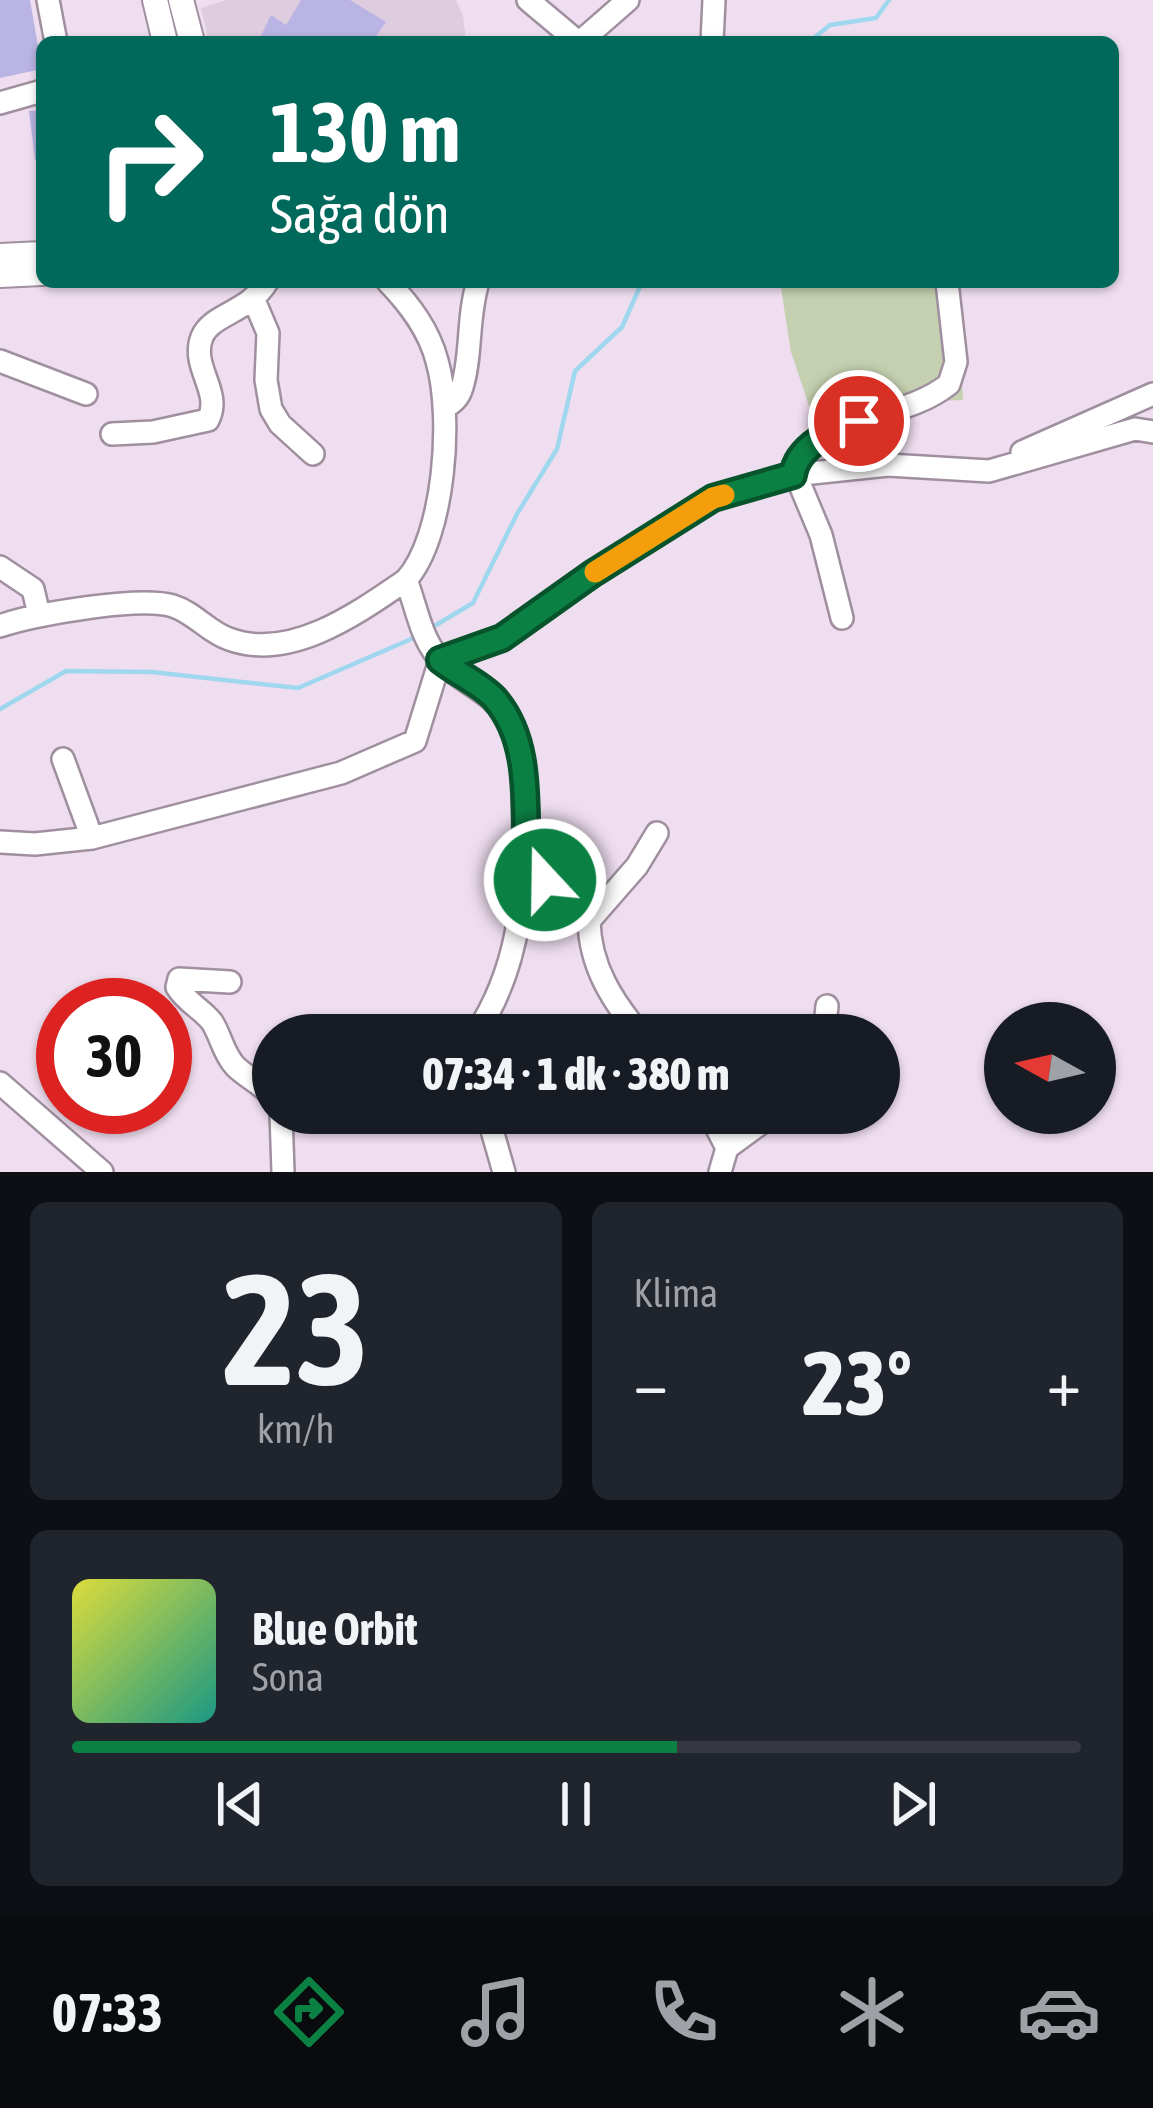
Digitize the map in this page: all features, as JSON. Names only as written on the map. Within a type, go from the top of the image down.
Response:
[{"type":"main road","points":[[154,0],[163,36]]},
{"type":"main road","points":[[181,0],[190,36]]},
{"type":"main road","points":[[0,256],[36,254]]},
{"type":"main road","points":[[0,275],[36,272]]},
{"type":"street","points":[[48,0],[55,36]]},
{"type":"street","points":[[528,0],[572,36]]},
{"type":"street","points":[[586,36],[628,0]]},
{"type":"street","points":[[712,36],[714,0]]},
{"type":"street","points":[[0,103],[36,93]]},
{"type":"street","points":[[394,288],[414,309],[437,360],[444,408],[443,473],[410,590],[426,639],[440,660],[492,695],[513,725],[521,751],[527,863],[508,964],[489,1014]]},
{"type":"street","points":[[444,408],[463,386],[467,328],[477,288]]},
{"type":"street","points":[[842,618],[821,535],[793,475],[795,463],[824,436],[909,406],[949,384],[956,362],[948,288]]},
{"type":"street","points":[[112,434],[153,432],[208,420],[213,400],[200,366],[202,337],[216,320],[260,291],[268,333],[266,380],[271,409],[280,424],[313,454]]},
{"type":"street","points":[[0,361],[86,394]]},
{"type":"street","points":[[983,470],[1153,394]]},
{"type":"street","points":[[440,660],[502,638],[713,498],[793,475],[889,465],[983,470],[1034,461],[1135,429],[1153,432]]},
{"type":"street","points":[[0,568],[29,584],[39,615]]},
{"type":"street","points":[[0,626],[39,615],[160,603],[180,609],[227,639],[262,645],[327,632],[410,590]]},
{"type":"street","points":[[0,842],[92,838],[340,772],[415,741],[440,660]]},
{"type":"street","points":[[63,759],[92,838]]},
{"type":"street","points":[[589,921],[637,866],[657,833]]},
{"type":"street","points":[[527,863],[589,921],[591,954],[627,1014]]},
{"type":"street","points":[[230,982],[179,979],[177,987],[212,1022],[237,1069],[252,1078]]},
{"type":"street","points":[[826,1014],[827,1006]]},
{"type":"street","points":[[0,1083],[102,1172]]},
{"type":"street","points":[[282,1134],[283,1172]]},
{"type":"street","points":[[494,1134],[504,1172]]},
{"type":"street","points":[[720,1134],[727,1148]]},
{"type":"street","points":[[720,1172],[727,1148],[746,1134]]},
{"type":"shaded area","points":[[226,0],[456,0],[465,36],[208,36],[201,8]]},
{"type":"green space","points":[[781,288],[956,288],[963,400],[809,406],[791,352]]},
{"type":"building","points":[[0,0],[30,0],[36,70],[0,78]]},
{"type":"building","points":[[301,0],[350,0],[386,22],[376,36],[261,36],[271,15],[286,25]]},
{"type":"building","points":[[36,110],[36,160],[35,160],[29,111]]},
{"type":"waterway","points":[[816,36],[830,25],[876,18],[889,0]]},
{"type":"waterway","points":[[431,628],[473,603],[517,514],[557,449],[575,371],[622,327],[639,288]]},
{"type":"waterway","points":[[0,709],[66,671],[152,672],[298,688],[416,637]]},
{"type":"slow traffic","points":[[595,572],[724,495]]},
{"type":"route","points":[[545,880],[527,863],[521,751],[513,725],[492,695],[440,660],[502,638],[713,498],[793,475],[795,463],[812,445],[859,421]]}]
